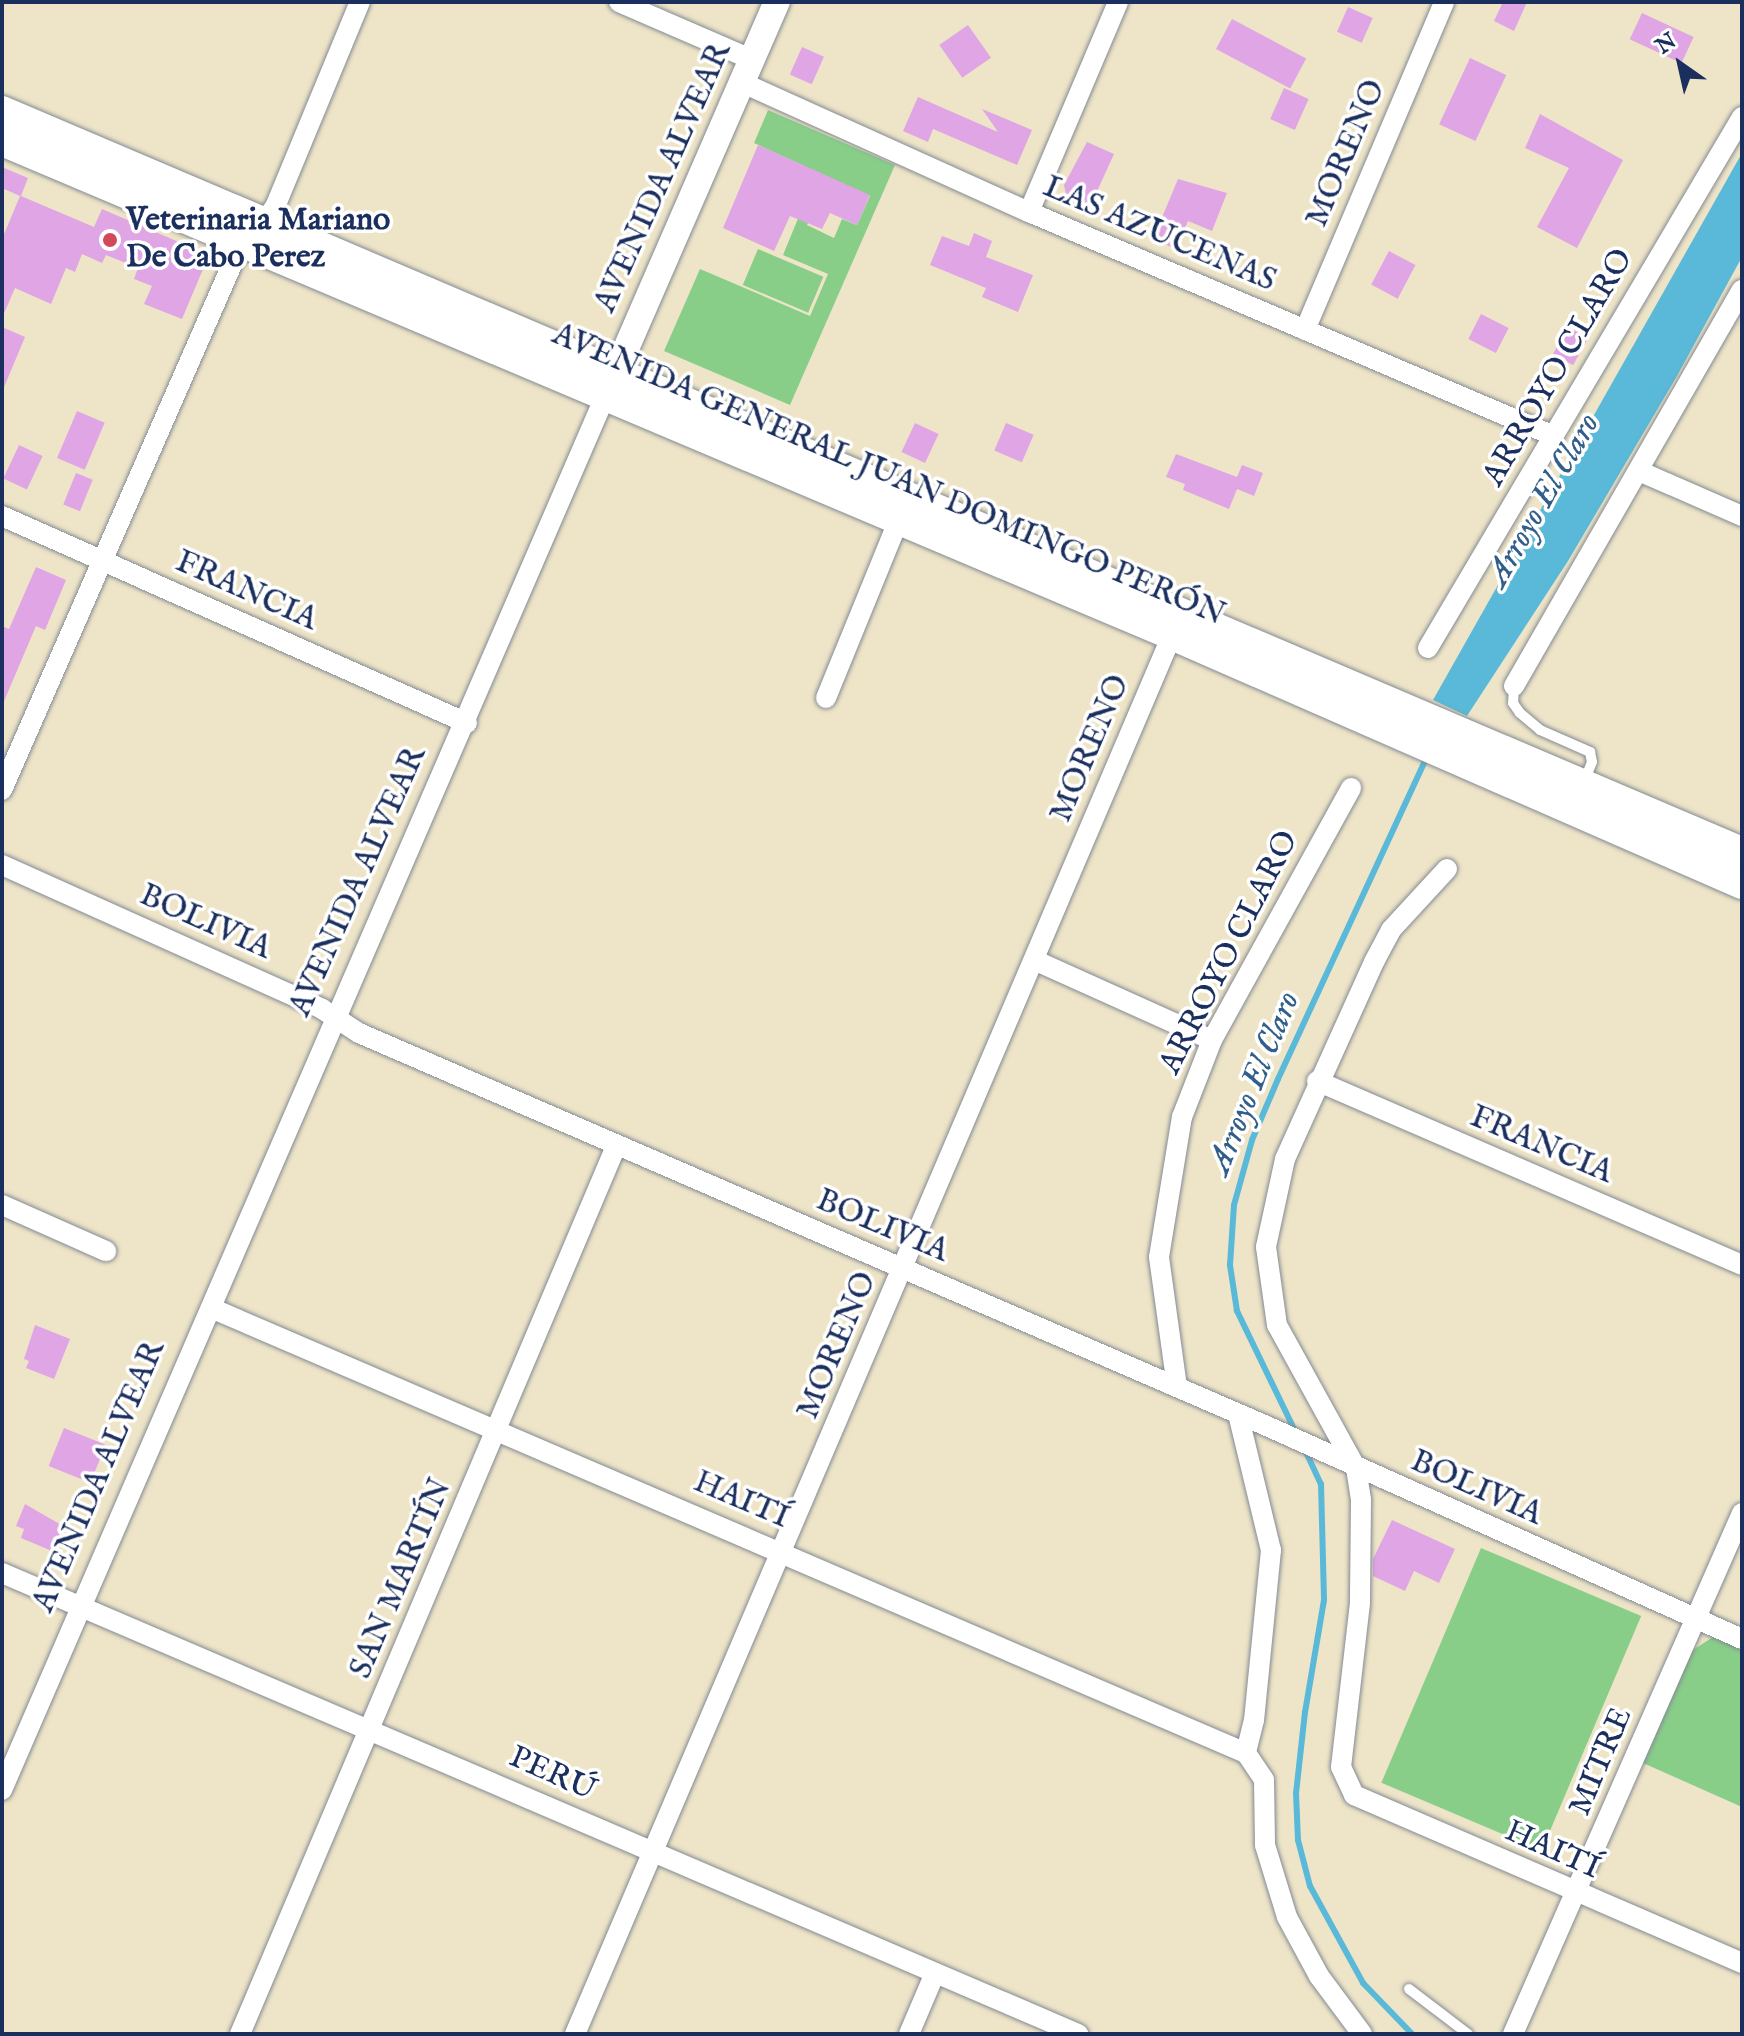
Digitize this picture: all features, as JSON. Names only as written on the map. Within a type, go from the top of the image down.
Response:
[{"type":"main road","name":"AVENIDA GENERAL JUAN DOMINGO PERÓN","points":[[2,111],[256,235]]},
{"type":"main road","name":"AVENIDA GENERAL JUAN DOMINGO PERÓN","points":[[2,141],[256,235],[611,384],[1466,751],[1742,884]]},
{"type":"main road","name":"AVENIDA GENERAL JUAN DOMINGO PERÓN","points":[[611,384],[899,519],[1172,635],[1398,721]]},
{"type":"main road","name":"AVENIDA GENERAL JUAN DOMINGO PERÓN","points":[[1466,751],[1583,785],[1742,852]]},
{"type":"street","points":[[2,790],[234,260],[256,235],[360,2]]},
{"type":"street","name":"LAS AZUCENAS","points":[[619,2],[748,71],[1029,212],[1554,436]]},
{"type":"street","name":"AVENIDA ALVEAR","points":[[2,1790],[777,2]]},
{"type":"street","points":[[1029,212],[1118,2]]},
{"type":"street","name":"MORENO","points":[[1305,330],[1444,2]]},
{"type":"street","name":"ARROYO CLARO","points":[[1428,648],[1742,117]]},
{"type":"street","points":[[1514,686],[1742,290]]},
{"type":"street","points":[[1639,471],[1742,516]]},
{"type":"street","name":"FRANCIA","points":[[2,516],[467,723]]},
{"type":"street","points":[[826,698],[899,519]]},
{"type":"street","name":"MORENO","points":[[575,2034],[1172,635]]},
{"type":"street","name":"ARROYO CLARO","points":[[1177,1387],[1159,1257],[1182,1117],[1212,1040],[1351,788]]},
{"type":"street","name":"BOLIVIA","points":[[2,865],[616,1146],[1260,1423],[1742,1639]]},
{"type":"street","points":[[1347,1464],[1277,1325],[1268,1286],[1271,1208],[1317,1081],[1391,930],[1447,869]]},
{"type":"street","points":[[1034,960],[1212,1040]]},
{"type":"street","name":"FRANCIA","points":[[1317,1081],[1742,1265]]},
{"type":"street","name":"SAN MARTÍN","points":[[240,2034],[616,1146]]},
{"type":"street","points":[[2,1205],[106,1251]]},
{"type":"street","name":"HAITÍ","points":[[211,1308],[783,1551],[1246,1753]]},
{"type":"street","points":[[1238,1414],[1271,1550],[1254,1720],[1246,1753],[1264,1780],[1265,1845],[1287,1917],[1319,1976],[1362,2034]]},
{"type":"street","name":"HAITÍ","points":[[1347,1464],[1361,1500],[1360,1603],[1347,1694],[1341,1767],[1345,1782],[1354,1795],[1577,1895],[1742,1963]]},
{"type":"street","name":"MITRE","points":[[1513,2034],[1577,1895],[1742,1513]]},
{"type":"street","name":"PERÚ","points":[[2,1573],[1078,2034]]},
{"type":"street","points":[[909,2034],[935,1973]]},
{"type":"lane","points":[[1514,686],[1513,703],[1520,713],[1540,730],[1590,752],[1592,762],[1583,785]]},
{"type":"lane","points":[[1409,1989],[1468,2034]]},
{"type":"green space","points":[[768,110],[895,165],[790,405],[664,351],[700,269],[810,316],[828,274],[783,255],[804,204],[815,209],[807,225],[834,238],[842,219],[857,225],[870,196],[754,143]]},
{"type":"green space","points":[[758,249],[823,277],[808,313],[743,285]]},
{"type":"green space","points":[[1481,1548],[1641,1616],[1542,1851],[1381,1783]]},
{"type":"green space","points":[[1713,1637],[1742,1649],[1742,1807],[1643,1763],[1693,1650]]},
{"type":"water","name":"Arroyo El Claro","points":[[1742,153],[1742,257],[1677,376],[1568,561],[1467,716],[1433,700]]},
{"type":"building","points":[[1503,2],[1527,2],[1514,31],[1494,21]]},
{"type":"building","points":[[1348,7],[1373,18],[1362,43],[1337,32]]},
{"type":"building","points":[[1642,13],[1694,37],[1681,63],[1630,39]]},
{"type":"building","points":[[1232,19],[1306,58],[1290,88],[1216,49]]},
{"type":"building","points":[[968,25],[991,58],[962,78],[939,45]]},
{"type":"building","points":[[802,47],[824,57],[812,84],[790,74]]},
{"type":"building","points":[[1470,58],[1506,75],[1475,141],[1439,124]]},
{"type":"building","points":[[1284,88],[1309,99],[1295,130],[1270,119]]},
{"type":"building","points":[[918,97],[998,132],[982,109],[1032,130],[1017,165],[933,129],[928,142],[903,131]]},
{"type":"building","points":[[1540,114],[1623,160],[1577,248],[1537,227],[1569,168],[1525,148]]},
{"type":"building","points":[[1087,142],[1114,154],[1088,211],[1068,203],[1064,185]]},
{"type":"building","points":[[758,145],[870,195],[857,225],[830,213],[822,229],[790,216],[774,251],[723,228]]},
{"type":"building","points":[[2,167],[28,178],[21,196],[94,227],[102,209],[209,255],[182,319],[144,304],[152,286],[134,279],[138,268],[106,255],[102,263],[82,254],[75,272],[66,268],[51,304],[15,288],[2,318],[2,239],[20,196],[2,188]]},
{"type":"building","points":[[1178,179],[1227,193],[1212,231],[1188,221],[1176,249],[1153,239]]},
{"type":"building","points":[[974,233],[992,241],[986,257],[1033,275],[1018,312],[982,297],[986,288],[930,265],[942,236],[969,246]]},
{"type":"building","points":[[1389,251],[1415,265],[1398,299],[1371,285]]},
{"type":"building","points":[[1481,314],[1509,328],[1496,353],[1468,339]]},
{"type":"building","points":[[2,327],[25,337],[2,392]]},
{"type":"building","points":[[1568,327],[1588,338],[1573,365],[1553,354]]},
{"type":"building","points":[[77,411],[105,423],[85,470],[57,458]]},
{"type":"building","points":[[915,423],[939,434],[925,463],[901,452]]},
{"type":"building","points":[[1006,423],[1034,435],[1022,462],[994,451]]},
{"type":"building","points":[[19,445],[43,456],[27,490],[3,479]]},
{"type":"building","points":[[1176,454],[1237,477],[1242,465],[1263,473],[1254,496],[1237,489],[1229,509],[1183,490],[1185,484],[1166,477]]},
{"type":"building","points":[[76,473],[93,480],[80,511],[63,505]]},
{"type":"building","points":[[36,567],[66,580],[45,630],[36,626],[2,706],[2,626],[9,629]]},
{"type":"building","points":[[35,1325],[70,1339],[54,1379],[26,1368],[29,1361],[24,1359]]},
{"type":"building","points":[[64,1428],[106,1445],[90,1483],[49,1466]]},
{"type":"building","points":[[25,1504],[63,1526],[52,1551],[21,1538],[24,1529],[16,1526]]},
{"type":"building","points":[[1392,1520],[1455,1549],[1439,1583],[1414,1571],[1405,1591],[1373,1576],[1373,1559]]},
{"type":"waterway","name":"Arroyo El Claro","points":[[1296,1433],[1237,1311],[1230,1265],[1234,1205],[1252,1140],[1278,1079],[1427,756]]},
{"type":"waterway","name":"Arroyo El Claro","points":[[1305,1450],[1321,1484],[1324,1600],[1305,1712],[1296,1793],[1298,1840],[1310,1886],[1363,1983],[1412,2034]]},
{"type":"place","name":"Veterinaria Mariano De Cabo Perez","points":[[110,240]]}]
